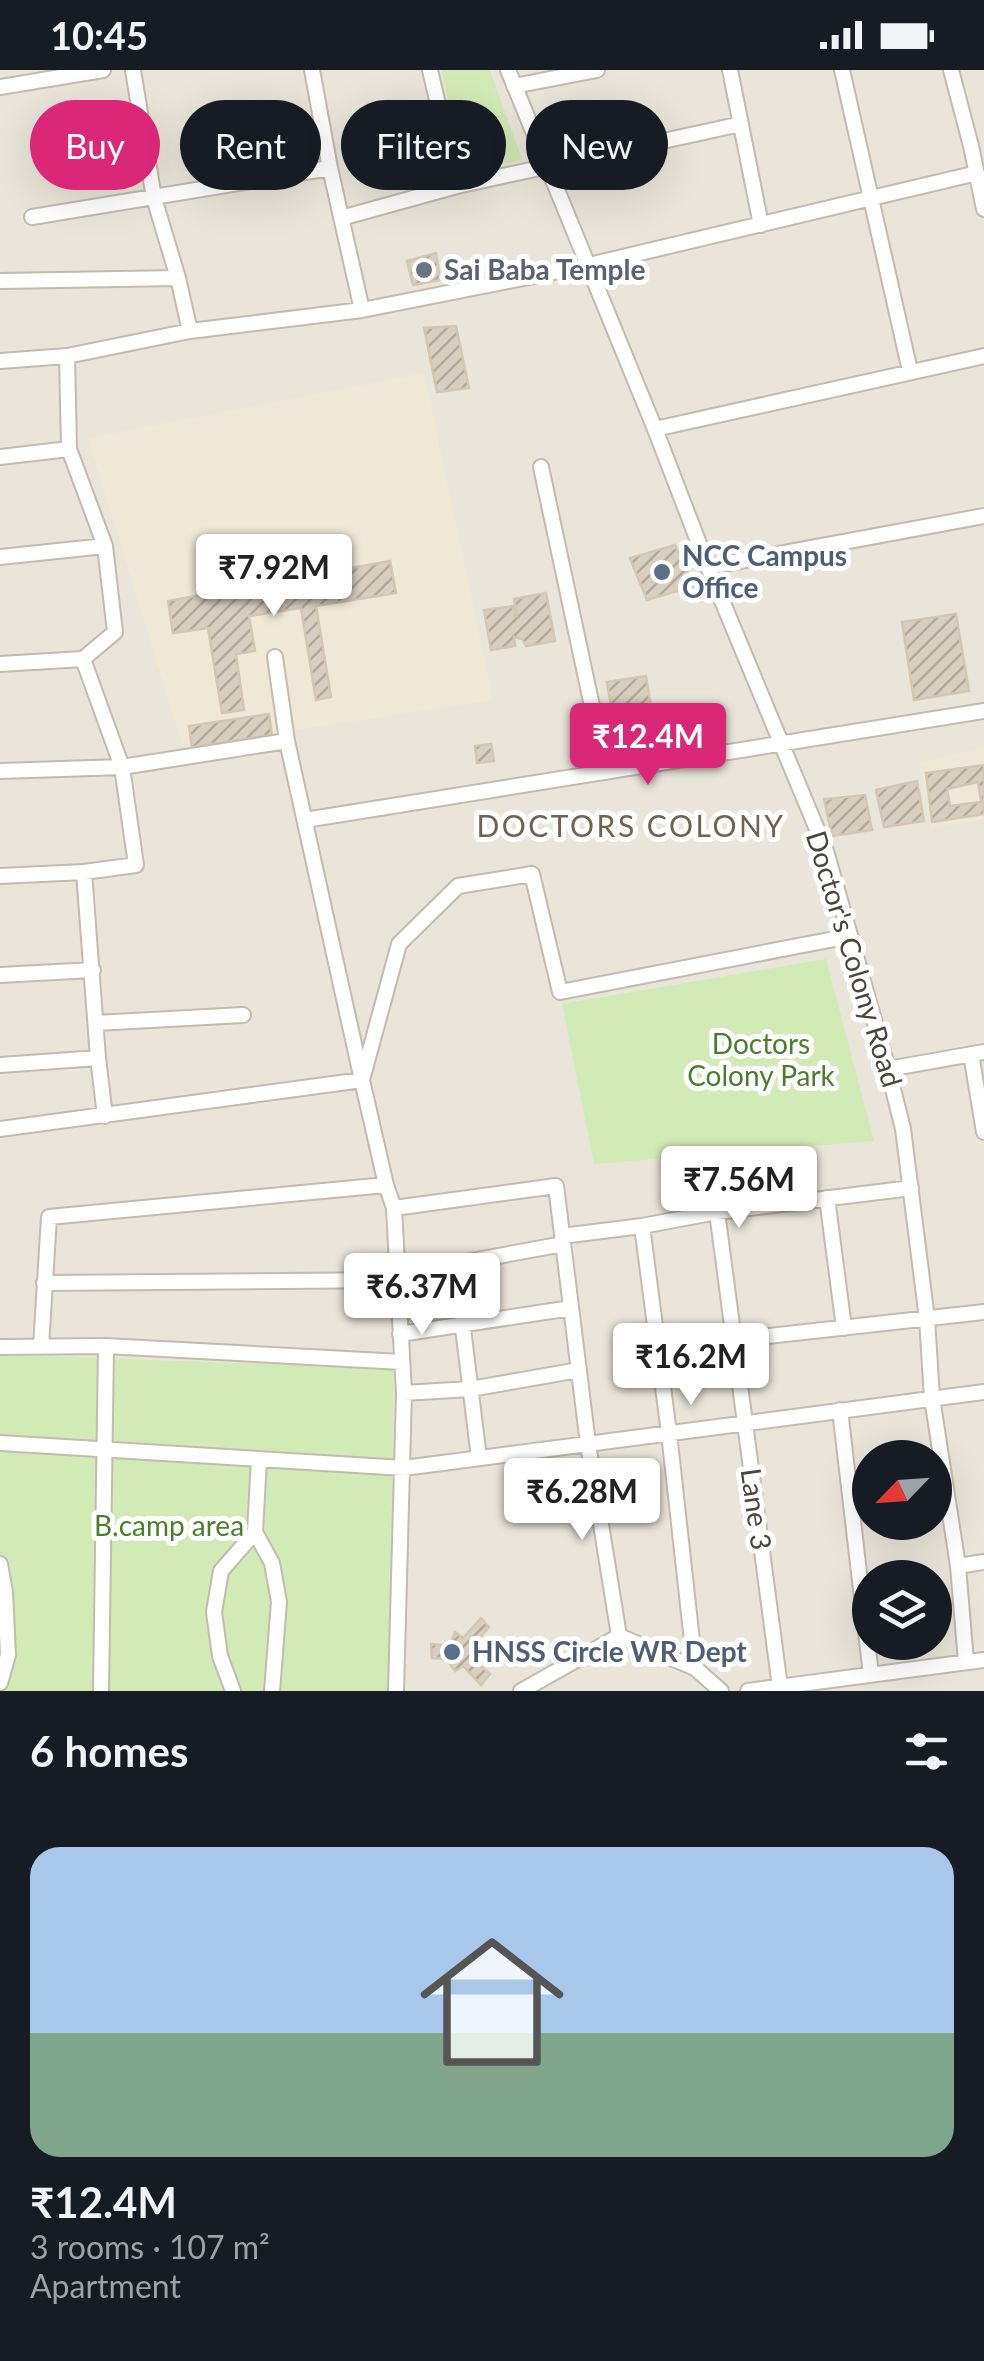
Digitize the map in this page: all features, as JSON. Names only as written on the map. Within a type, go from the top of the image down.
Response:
[{"type":"street","points":[[0,87],[103,70]]},
{"type":"street","points":[[133,70],[154,198],[190,332]]},
{"type":"street","points":[[312,70],[362,310]]},
{"type":"street","points":[[430,70],[437,100]]},
{"type":"street","name":"Doctor's Colony Road","points":[[508,70],[526,114]]},
{"type":"street","points":[[514,86],[597,70]]},
{"type":"street","points":[[730,70],[761,225]]},
{"type":"street","points":[[842,70],[910,371]]},
{"type":"street","points":[[951,70],[978,144],[977,173],[984,209]]},
{"type":"street","points":[[668,140],[741,124]]},
{"type":"street","points":[[32,217],[330,168]]},
{"type":"street","points":[[0,361],[67,356],[190,332],[362,310],[589,266],[977,173]]},
{"type":"street","points":[[341,218],[442,190]]},
{"type":"street","name":"Doctor's Colony Road","points":[[558,190],[826,850],[888,1068],[904,1129],[927,1319],[932,1398],[958,1566],[966,1662]]},
{"type":"street","points":[[0,282],[178,278]]},
{"type":"street","points":[[0,664],[83,659],[115,632],[104,546],[69,449],[67,356]]},
{"type":"street","points":[[655,429],[984,356]]},
{"type":"street","points":[[0,457],[69,449]]},
{"type":"street","points":[[541,467],[606,772]]},
{"type":"street","points":[[708,567],[984,516]]},
{"type":"street","points":[[0,557],[104,546]]},
{"type":"street","points":[[274,657],[287,741],[394,1208],[404,1393],[396,1691]]},
{"type":"street","points":[[0,876],[136,865],[122,767],[83,659]]},
{"type":"street","points":[[305,820],[984,711]]},
{"type":"street","points":[[0,771],[122,767],[287,741]]},
{"type":"street","points":[[84,872],[105,1116]]},
{"type":"street","points":[[362,1080],[399,944],[458,886],[532,874],[560,992],[850,936]]},
{"type":"street","points":[[0,975],[93,970]]},
{"type":"street","points":[[96,1023],[244,1015]]},
{"type":"street","points":[[888,1068],[977,1053],[984,1132]]},
{"type":"street","points":[[0,1064],[98,1058]]},
{"type":"street","points":[[0,1129],[362,1080]]},
{"type":"street","points":[[42,1347],[49,1217],[386,1185]]},
{"type":"street","points":[[394,1208],[556,1186],[588,1444],[619,1636]]},
{"type":"street","points":[[44,1283],[397,1280],[563,1240],[717,1212],[911,1188]]},
{"type":"street","points":[[827,1198],[844,1328]]},
{"type":"street","name":"Lane 3","points":[[717,1212],[780,1687]]},
{"type":"street","points":[[642,1226],[695,1668]]},
{"type":"street","points":[[455,1264],[479,1458]]},
{"type":"street","points":[[400,1334],[571,1308]]},
{"type":"street","points":[[733,1340],[984,1312]]},
{"type":"street","points":[[0,1348],[106,1346],[402,1362]]},
{"type":"street","points":[[101,1691],[106,1346]]},
{"type":"street","points":[[404,1393],[470,1389],[579,1370]]},
{"type":"street","points":[[0,1443],[404,1468],[984,1392]]},
{"type":"street","points":[[840,1410],[871,1674]]},
{"type":"street","points":[[259,1459],[254,1532],[272,1563],[279,1602],[272,1691]]},
{"type":"street","points":[[233,1691],[220,1656],[214,1612],[222,1571],[254,1532]]},
{"type":"street","points":[[958,1566],[984,1562]]},
{"type":"street","points":[[0,1564],[8,1655],[0,1683]]},
{"type":"street","points":[[619,1636],[695,1668],[721,1691]]},
{"type":"street","points":[[521,1691],[619,1636]]},
{"type":"street","points":[[748,1691],[984,1660]]},
{"type":"shaded area","points":[[0,70],[984,70],[984,1691],[0,1691]]},
{"type":"shaded area","points":[[424,373],[493,700],[183,747],[88,438]]},
{"type":"shaded area","points":[[984,747],[984,819],[931,829],[919,763]]},
{"type":"green space","points":[[442,70],[490,70],[501,100],[448,100]]},
{"type":"green space","points":[[506,115],[522,160],[506,163]]},
{"type":"green space","name":"Doctors Colony Park","points":[[826,959],[874,1141],[594,1164],[562,1004]]},
{"type":"green space","name":"B.camp area","points":[[0,1355],[394,1368],[389,1691],[0,1691]]},
{"type":"building","name":"Sai Baba Temple","points":[[436,253],[440,280],[413,285],[407,261]]},
{"type":"building","points":[[456,326],[469,388],[437,392],[424,328]]},
{"type":"building","name":"NCC Campus Office","points":[[675,545],[694,586],[647,600],[630,558]]},
{"type":"building","points":[[390,561],[396,593],[316,606],[331,697],[316,700],[301,608],[249,616],[255,651],[236,654],[244,710],[222,713],[208,628],[173,633],[168,601]]},
{"type":"building","points":[[546,593],[555,641],[526,646],[522,639],[514,637],[515,646],[491,650],[484,610],[513,606],[515,617],[514,599]]},
{"type":"building","points":[[956,614],[969,691],[914,700],[902,622]]},
{"type":"building","points":[[646,676],[656,738],[617,744],[607,682]]},
{"type":"building","points":[[269,714],[272,735],[192,747],[189,726]]},
{"type":"building","points":[[491,744],[494,761],[477,763],[475,746]]},
{"type":"building","points":[[984,765],[984,814],[932,822],[926,773]],"holes":[[[978,782],[981,802],[950,806],[947,789]]]},
{"type":"building","points":[[917,781],[924,821],[884,827],[876,790]]},
{"type":"building","points":[[865,795],[872,830],[832,836],[824,799]]},
{"type":"building","name":"HNSS Circle WR Dept","points":[[481,1618],[489,1627],[472,1647],[472,1658],[490,1674],[481,1685],[463,1666],[455,1671],[446,1659],[432,1658],[431,1644],[450,1646],[455,1632],[463,1638]]},
{"type":"place","name":"Sai Baba Temple","points":[[424,270]]},
{"type":"place","name":"NCC Campus Office","points":[[662,572]]},
{"type":"place","name":"HNSS Circle WR Dept","points":[[452,1652]]},
{"type":"district","name":"DOCTORS COLONY","points":[[631,827]]}]
